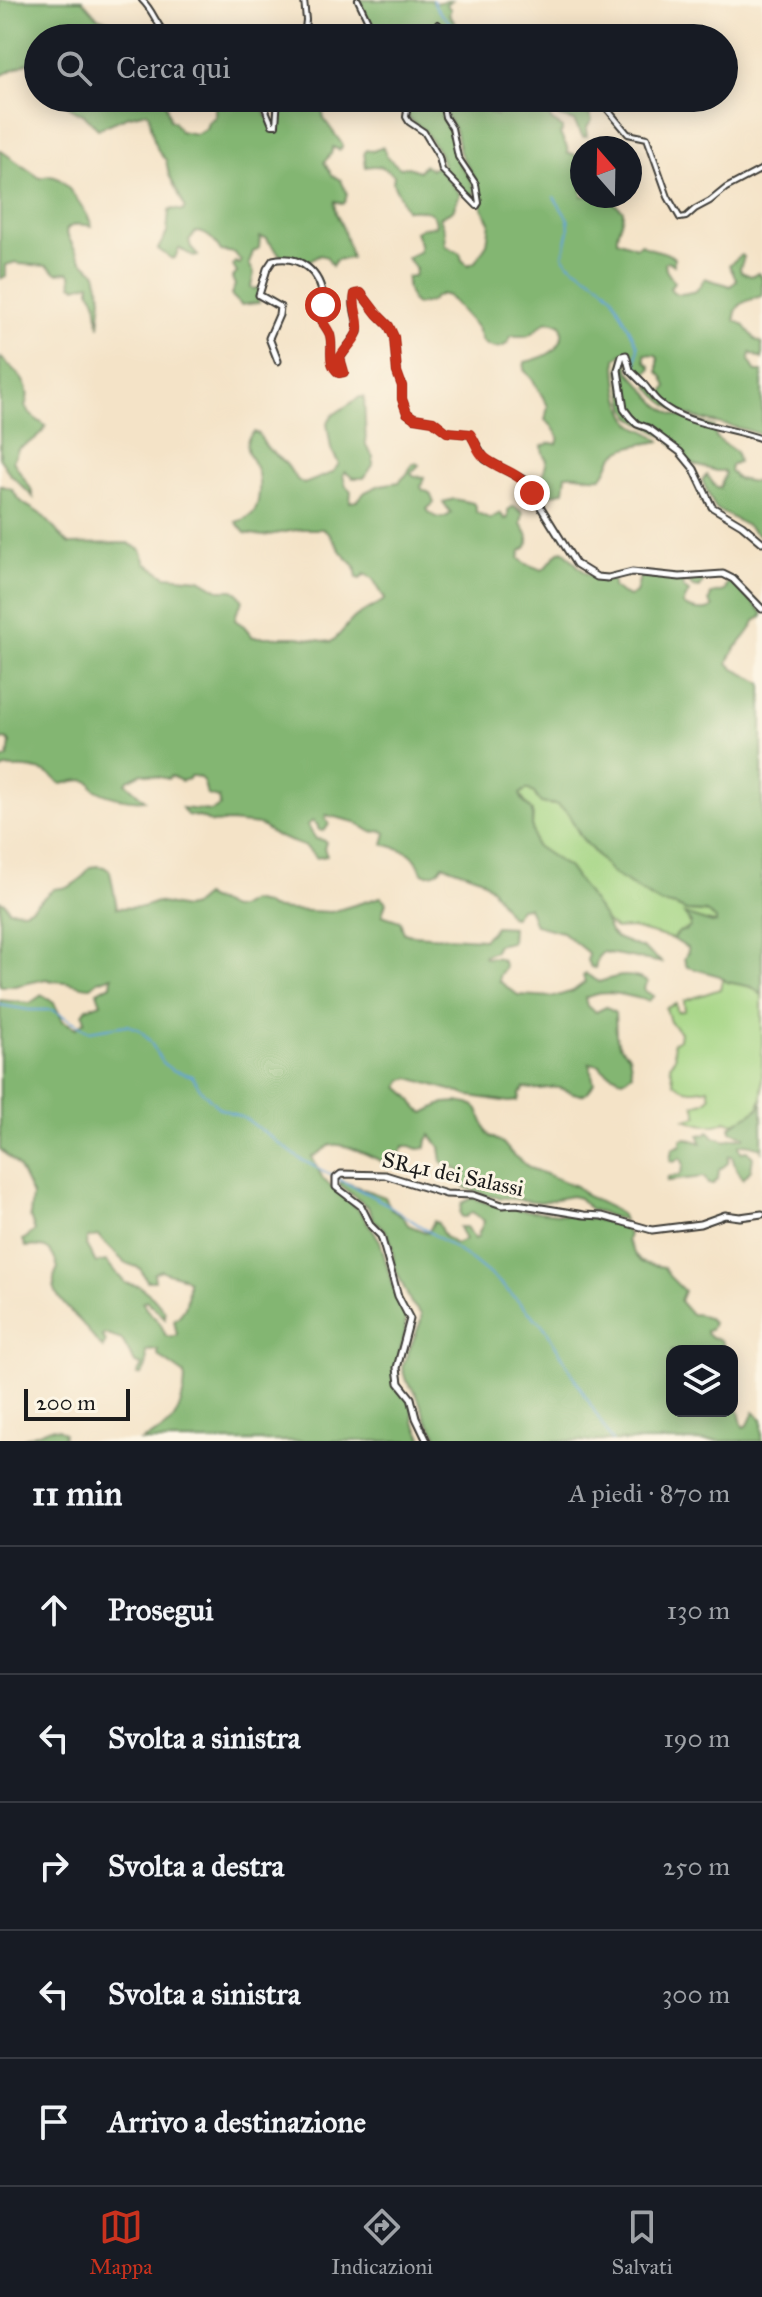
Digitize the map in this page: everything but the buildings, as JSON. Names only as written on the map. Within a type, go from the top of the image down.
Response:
[{"type":"street","points":[[142,0],[150,8],[157,24]]},
{"type":"street","points":[[304,0],[306,24]]},
{"type":"street","points":[[358,0],[369,24]]},
{"type":"street","points":[[267,112],[272,125],[276,125],[277,112]]},
{"type":"street","points":[[407,112],[409,122],[424,132],[439,157],[442,170],[477,206],[476,184],[458,157],[452,128],[444,112]]},
{"type":"street","points":[[610,112],[628,134],[647,138],[668,197],[680,218],[762,169]]},
{"type":"street","points":[[278,361],[269,338],[280,307],[259,295],[273,260],[291,259],[310,268],[318,281],[323,298],[320,318],[329,331],[330,358],[335,370],[344,372],[340,358],[358,332],[353,302],[355,294],[361,293],[389,326],[394,337],[397,372],[407,413],[414,418],[433,421],[447,432],[470,434],[485,459],[524,480],[576,564],[597,577],[608,578],[632,572],[680,577],[723,574],[733,579],[762,609]]},
{"type":"street","points":[[762,439],[702,423],[670,409],[657,401],[630,370],[626,355],[622,356],[618,370],[624,409],[630,417],[680,452],[694,469],[712,507],[742,525],[762,542]]},
{"type":"street","name":"SR41 dei Salassi","points":[[427,1441],[411,1398],[399,1383],[397,1368],[410,1319],[408,1312],[398,1296],[381,1236],[371,1226],[361,1206],[336,1187],[336,1178],[341,1174],[385,1175],[446,1194],[473,1195],[502,1205],[517,1204],[602,1216],[652,1230],[700,1224],[725,1215],[740,1217],[762,1214]]},
{"type":"green space","points":[[0,0],[82,0],[97,17],[115,23],[24,24],[24,65],[0,76]]},
{"type":"green space","points":[[359,0],[431,0],[434,3],[452,0],[446,5],[451,9],[449,14],[456,24],[437,22],[370,24]]},
{"type":"green space","points":[[76,112],[146,112],[98,129],[83,114]]},
{"type":"green space","points":[[146,112],[168,112],[170,120],[180,131],[196,134],[206,129],[215,112],[265,112],[273,128],[279,124],[279,112],[323,112],[324,119],[342,144],[339,150],[333,147],[324,162],[332,175],[341,180],[347,194],[345,202],[335,201],[335,206],[351,258],[336,260],[332,266],[327,257],[320,255],[307,262],[280,255],[266,238],[260,237],[259,248],[253,252],[249,264],[254,273],[251,287],[261,287],[257,296],[259,303],[241,305],[231,295],[235,285],[232,278],[237,273],[233,266],[235,262],[241,262],[235,253],[221,251],[210,238],[196,232],[189,240],[198,256],[194,257],[179,248],[172,259],[158,249],[167,233],[169,211],[183,211],[185,207],[169,175],[166,160],[156,145]]},
{"type":"green space","points":[[408,112],[442,112],[456,157],[472,181],[474,196],[470,196],[444,168],[439,153],[424,130],[408,118]]},
{"type":"green space","points":[[445,112],[489,112],[496,115],[501,112],[547,112],[552,121],[562,127],[560,134],[570,154],[570,208],[623,210],[617,240],[636,247],[642,244],[674,258],[674,265],[668,261],[665,263],[674,282],[670,288],[675,293],[696,291],[705,278],[730,286],[737,281],[729,265],[741,255],[744,257],[741,272],[751,276],[758,273],[762,277],[762,296],[739,306],[735,320],[762,343],[762,359],[751,353],[749,360],[756,372],[762,372],[762,435],[672,408],[649,386],[652,384],[663,393],[667,387],[658,372],[656,355],[645,354],[645,361],[651,369],[645,374],[640,369],[633,369],[630,355],[624,352],[616,359],[625,412],[634,425],[660,441],[619,452],[601,477],[566,475],[564,491],[551,495],[544,493],[541,482],[547,460],[542,446],[557,444],[559,437],[545,420],[548,406],[524,370],[525,362],[547,355],[558,346],[561,325],[544,323],[529,335],[511,336],[503,347],[495,348],[482,342],[477,328],[448,296],[441,294],[430,302],[416,305],[410,296],[407,277],[414,276],[416,269],[407,258],[420,251],[415,232],[436,226],[435,220],[426,211],[406,210],[393,183],[394,175],[378,166],[366,167],[366,150],[383,147],[387,157],[400,168],[419,171],[424,165],[431,169],[438,167],[460,194],[453,210],[440,217],[446,246],[460,253],[468,265],[475,262],[487,244],[490,222],[482,208],[475,179],[460,153],[455,130]]},
{"type":"green space","points":[[552,112],[589,114],[592,120],[586,129],[587,136],[582,136],[574,121]]},
{"type":"green space","points":[[0,150],[40,178],[50,176],[59,179],[87,215],[92,226],[73,225],[66,233],[81,260],[96,273],[102,297],[99,327],[96,300],[90,291],[90,283],[76,287],[72,285],[68,272],[57,273],[47,266],[16,262],[6,265],[6,276],[0,279]]},
{"type":"green space","points":[[0,357],[25,385],[27,409],[46,426],[38,437],[18,449],[13,461],[33,497],[0,459]]},
{"type":"green space","points":[[623,357],[626,357],[629,371],[659,405],[673,414],[714,427],[716,438],[736,452],[738,462],[731,465],[730,471],[737,479],[762,480],[762,538],[715,508],[702,480],[707,475],[720,488],[724,471],[692,464],[667,438],[632,417],[626,408],[620,370]]},
{"type":"green space","points":[[364,397],[366,445],[373,457],[373,465],[364,478],[353,478],[345,472],[343,475],[351,491],[350,502],[357,501],[365,492],[380,485],[399,482],[416,463],[419,465],[411,473],[424,477],[421,487],[430,493],[434,503],[427,509],[435,516],[441,518],[451,513],[443,502],[454,499],[473,503],[476,512],[490,519],[500,513],[505,519],[508,518],[508,510],[514,506],[523,513],[521,524],[528,540],[519,558],[524,563],[542,570],[563,550],[584,572],[613,580],[613,587],[629,597],[636,593],[640,576],[698,577],[703,582],[700,588],[688,582],[682,584],[689,592],[683,604],[698,610],[713,607],[709,601],[711,594],[725,591],[732,581],[762,612],[762,617],[755,621],[728,663],[762,683],[762,995],[752,987],[727,982],[720,976],[687,967],[684,959],[687,948],[673,939],[690,926],[684,914],[712,923],[716,923],[716,919],[706,912],[686,911],[660,903],[612,873],[581,837],[567,812],[557,805],[541,803],[527,789],[520,794],[532,811],[535,845],[569,868],[616,938],[644,949],[663,963],[603,952],[595,968],[591,967],[587,961],[588,953],[562,932],[535,925],[528,907],[520,908],[514,917],[510,916],[492,889],[480,878],[443,865],[434,873],[422,873],[412,855],[383,844],[386,833],[372,832],[355,822],[326,815],[329,824],[325,830],[318,829],[313,821],[307,825],[316,839],[326,842],[324,849],[327,856],[316,858],[306,847],[276,836],[260,825],[212,823],[187,815],[182,808],[211,811],[220,806],[219,798],[207,795],[203,781],[198,777],[190,776],[181,781],[171,776],[168,779],[142,773],[126,783],[145,800],[133,800],[101,793],[84,780],[61,784],[37,770],[7,767],[0,771],[0,760],[8,757],[10,743],[4,739],[0,741],[0,485],[12,489],[21,501],[42,515],[70,544],[128,543],[141,550],[146,563],[166,576],[200,579],[219,590],[238,593],[243,601],[235,620],[253,637],[297,637],[331,642],[355,617],[385,599],[373,579],[365,574],[357,578],[355,566],[323,529],[302,529],[263,536],[245,533],[236,522],[251,515],[258,499],[258,473],[247,446],[251,435],[254,432],[259,434],[268,449],[304,484],[332,473],[339,464],[331,449],[327,423],[333,415]]},
{"type":"green space","points":[[527,789],[538,800],[557,805],[567,812],[581,837],[612,873],[660,903],[686,911],[710,913],[716,923],[686,915],[690,926],[673,939],[632,928],[615,929],[581,886],[535,845],[533,815],[520,794]]},
{"type":"green space","points":[[90,867],[104,867],[110,871],[117,908],[143,907],[157,902],[184,908],[192,906],[204,896],[231,909],[250,901],[270,908],[331,912],[381,897],[386,902],[382,915],[400,921],[404,933],[411,935],[483,939],[495,926],[512,927],[511,942],[496,945],[495,951],[484,955],[485,958],[502,960],[505,967],[499,981],[518,995],[554,997],[573,991],[585,982],[583,976],[586,974],[599,982],[624,976],[648,982],[645,991],[654,996],[648,1001],[609,993],[585,998],[587,1006],[596,1012],[606,1007],[615,1013],[616,1035],[619,1045],[629,1055],[632,1073],[623,1080],[600,1065],[589,1063],[594,1083],[582,1095],[556,1087],[524,1088],[518,1101],[509,1102],[470,1096],[410,1078],[403,1080],[399,1087],[424,1113],[444,1103],[473,1105],[478,1109],[490,1136],[503,1143],[513,1155],[530,1168],[576,1186],[587,1196],[614,1209],[624,1221],[590,1209],[579,1198],[571,1196],[541,1202],[488,1196],[466,1188],[459,1170],[442,1162],[440,1147],[431,1135],[426,1147],[404,1146],[394,1166],[352,1148],[335,1145],[312,1157],[323,1179],[359,1210],[380,1241],[395,1294],[406,1314],[395,1381],[411,1403],[414,1422],[424,1441],[141,1441],[165,1428],[174,1418],[183,1397],[185,1375],[158,1356],[158,1350],[146,1351],[146,1366],[141,1375],[137,1375],[142,1365],[135,1363],[122,1340],[105,1334],[102,1336],[106,1341],[103,1348],[56,1292],[54,1276],[58,1268],[51,1252],[44,1247],[26,1247],[23,1240],[35,1231],[30,1217],[32,1195],[18,1166],[0,1149],[0,1000],[30,1003],[42,995],[54,1003],[63,1021],[76,1028],[85,1021],[83,1014],[87,1008],[101,1003],[97,992],[111,985],[112,976],[91,987],[46,979],[0,986],[0,901],[9,910],[24,911],[54,889],[69,887],[81,879]],"holes":[[[98,1236],[125,1263],[140,1268],[147,1281],[155,1281],[154,1273],[161,1270],[188,1281],[185,1308],[174,1320],[177,1335],[166,1336],[160,1323],[146,1309],[143,1302],[146,1300],[165,1318],[165,1311],[153,1297],[139,1286],[125,1283],[106,1261],[96,1263],[86,1245],[87,1238]]]},
{"type":"green space","points":[[722,980],[751,987],[762,995],[762,1098],[759,1108],[743,1119],[706,1125],[686,1119],[698,1116],[694,1105],[710,1097],[708,1088],[690,1090],[674,1083],[670,1065],[675,1057],[673,1043],[679,1039],[680,1032],[670,1022],[666,1008],[676,1004],[677,1012],[685,1011],[684,1001],[720,989]]},
{"type":"green space","points":[[762,1098],[762,1153],[761,1148],[755,1146],[739,1146],[741,1152],[747,1151],[753,1157],[751,1170],[743,1179],[732,1156],[729,1156],[728,1163],[719,1170],[718,1179],[713,1184],[708,1184],[704,1177],[667,1181],[668,1177],[680,1175],[684,1165],[681,1158],[670,1161],[672,1149],[681,1145],[681,1139],[701,1143],[699,1135],[709,1131],[714,1137],[726,1141],[744,1138],[731,1131],[730,1127],[759,1108]]},
{"type":"green space","points":[[344,1182],[385,1197],[392,1210],[408,1225],[428,1233],[434,1221],[438,1223],[444,1236],[455,1244],[465,1240],[459,1227],[466,1227],[475,1239],[484,1221],[472,1212],[462,1217],[462,1203],[472,1198],[502,1207],[590,1218],[621,1227],[629,1234],[627,1241],[637,1258],[643,1263],[664,1267],[684,1291],[680,1301],[691,1314],[711,1320],[713,1323],[706,1331],[707,1335],[721,1340],[724,1345],[666,1345],[666,1417],[738,1417],[738,1407],[744,1427],[754,1412],[762,1419],[762,1441],[439,1441],[416,1393],[406,1381],[402,1367],[421,1314],[411,1303],[394,1266],[392,1244],[386,1231],[374,1220],[368,1207],[338,1184]]},
{"type":"green space","points":[[51,1428],[64,1433],[63,1441],[17,1441]]},
{"type":"waterway","points":[[433,0],[450,24]]},
{"type":"waterway","points":[[554,197],[568,219],[569,230],[563,255],[568,263],[601,284],[612,295],[638,346],[636,364],[639,375]]},
{"type":"waterway","points":[[0,1005],[53,1010],[89,1031],[127,1025],[140,1030],[164,1064],[192,1076],[219,1108],[246,1119],[302,1160],[387,1204],[472,1260],[546,1329],[612,1441]]},
{"type":"route","points":[[323,305],[320,318],[329,331],[330,358],[335,370],[344,372],[340,358],[358,332],[353,302],[355,294],[361,293],[389,326],[394,337],[397,372],[407,413],[414,418],[433,421],[447,432],[470,434],[485,459],[517,474],[532,493]]}]
